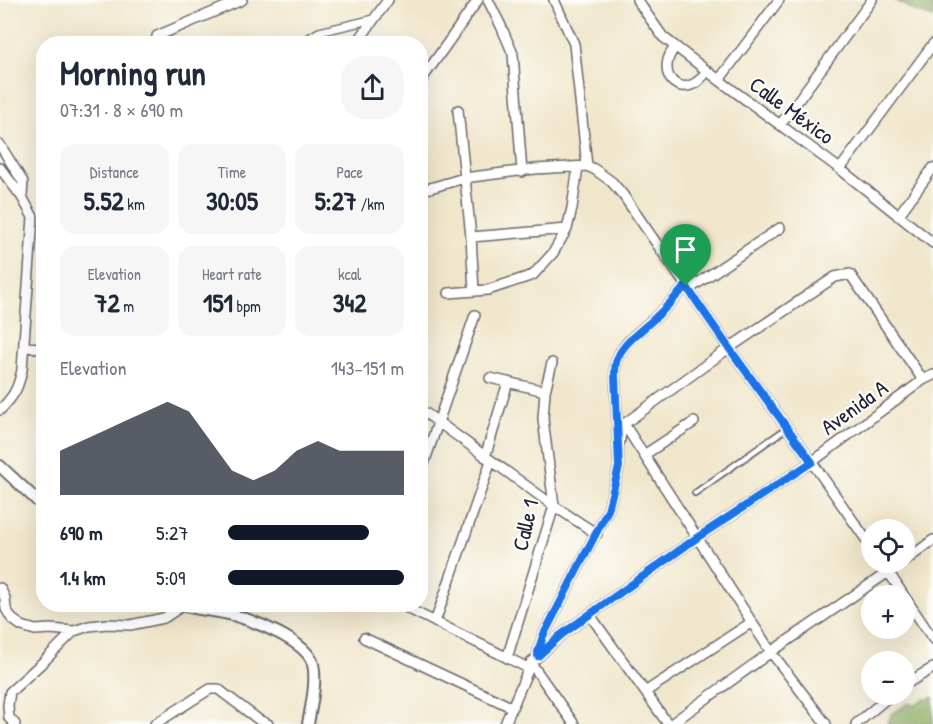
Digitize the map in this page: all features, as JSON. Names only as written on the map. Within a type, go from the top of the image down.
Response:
[{"type":"street","points":[[157,36],[242,0]]},
{"type":"street","points":[[362,36],[388,0]]},
{"type":"street","points":[[428,71],[478,0]]},
{"type":"street","points":[[488,0],[513,54],[522,172]]},
{"type":"street","points":[[450,292],[488,290],[532,275],[553,253],[567,230],[582,166],[574,44],[554,0]]},
{"type":"street","name":"Calle México","points":[[637,0],[663,37],[840,169],[933,243]]},
{"type":"street","points":[[719,80],[779,0]]},
{"type":"street","points":[[780,125],[872,0]]},
{"type":"street","points":[[313,36],[320,32],[374,19]]},
{"type":"street","points":[[840,169],[933,44]]},
{"type":"street","points":[[675,46],[668,59],[668,77],[674,83],[682,86],[697,82],[707,71]]},
{"type":"street","points":[[458,110],[474,291]]},
{"type":"street","points":[[0,145],[23,182],[22,197]]},
{"type":"street","points":[[428,188],[464,178],[582,166],[594,169],[612,182],[861,532]]},
{"type":"street","points":[[0,168],[22,197],[33,217],[19,386],[9,402],[0,410]]},
{"type":"street","points":[[898,216],[933,168]]},
{"type":"street","points":[[533,662],[543,636],[608,510],[619,467],[615,375],[618,356],[643,328],[687,288],[780,228]]},
{"type":"street","points":[[471,237],[567,230]]},
{"type":"street","points":[[618,444],[624,424],[729,348],[835,277],[850,274],[923,380]]},
{"type":"street","points":[[428,451],[475,315]]},
{"type":"street","points":[[24,347],[36,348]]},
{"type":"street","name":"Calle 1","points":[[507,657],[554,507],[543,419],[545,391],[552,363]]},
{"type":"street","name":"Avenida A","points":[[505,724],[533,662],[561,635],[698,537],[812,462],[933,375]]},
{"type":"street","points":[[489,378],[545,391]]},
{"type":"street","points":[[435,622],[488,459],[508,382]]},
{"type":"street","points":[[428,415],[554,507],[597,534]]},
{"type":"street","points":[[644,454],[694,422]]},
{"type":"street","points":[[624,424],[771,652],[826,724]]},
{"type":"street","points":[[0,466],[36,499]]},
{"type":"street","points":[[915,554],[933,540]]},
{"type":"street","points":[[590,615],[669,724],[889,573],[897,585]]},
{"type":"street","points":[[0,588],[6,609],[12,619],[22,626],[35,630],[74,631],[107,624],[130,625],[164,618],[171,612]]},
{"type":"street","points":[[238,612],[295,643],[307,653],[313,664],[314,687],[308,724]]},
{"type":"street","points":[[415,612],[507,657],[533,662],[574,724]]},
{"type":"street","points":[[915,612],[933,639]]},
{"type":"street","points":[[645,692],[752,622]]},
{"type":"street","points":[[15,724],[9,718],[10,692],[74,631]]},
{"type":"street","points":[[364,638],[511,707]]},
{"type":"street","points":[[915,679],[933,668]]},
{"type":"street","points":[[155,724],[210,689],[218,689],[257,722],[268,724]]},
{"type":"street","points":[[856,724],[879,705]]},
{"type":"lane","points":[[695,493],[787,428]]},
{"type":"green space","points":[[896,0],[933,0],[933,18],[912,10]]},
{"type":"green space","points":[[933,697],[933,724],[887,724],[892,714],[906,705],[913,706],[925,698],[927,700]]},
{"type":"route","points":[[686,286],[812,462],[698,537],[561,635],[538,656],[543,636],[608,510],[619,467],[615,375],[618,356],[686,286]]}]
